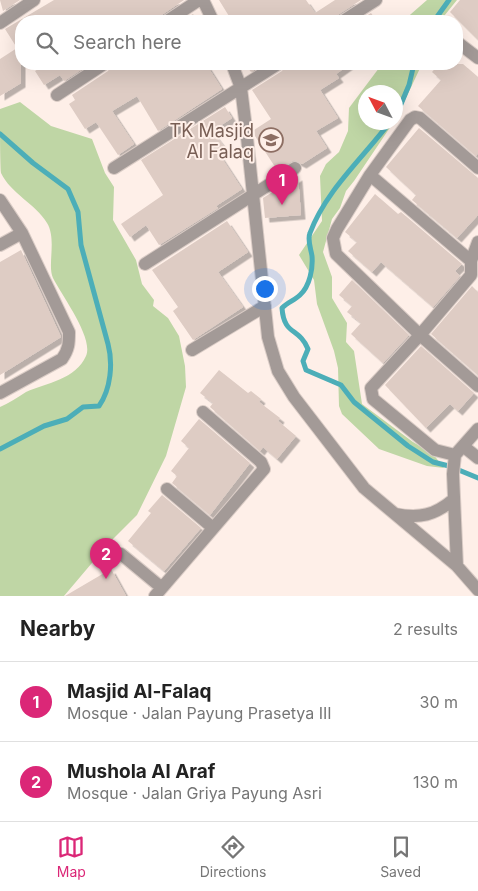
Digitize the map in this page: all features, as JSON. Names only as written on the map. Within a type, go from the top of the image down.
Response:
[{"type":"street","points":[[0,23],[34,0]]},
{"type":"street","points":[[176,15],[199,0]]},
{"type":"street","points":[[203,0],[210,15]]},
{"type":"street","points":[[352,15],[376,0]]},
{"type":"street","points":[[463,47],[478,58]]},
{"type":"street","points":[[57,95],[95,70]]},
{"type":"street","points":[[234,70],[240,88],[268,337],[278,371],[294,397],[364,488],[457,566],[478,590]]},
{"type":"street","points":[[114,168],[268,70]]},
{"type":"street","points":[[478,168],[420,118],[415,117],[410,120],[370,175],[337,229],[333,247],[336,254],[420,335],[478,386]]},
{"type":"street","points":[[145,264],[295,168]]},
{"type":"street","points":[[370,175],[471,261]]},
{"type":"street","points":[[0,200],[22,233],[69,332],[68,350],[62,359],[0,393]]},
{"type":"street","points":[[0,245],[22,233]]},
{"type":"street","points":[[478,242],[471,261],[475,278],[373,384],[371,393],[373,398],[435,450],[457,459],[478,458]]},
{"type":"street","points":[[192,350],[265,306]]},
{"type":"street","points":[[121,554],[159,592],[264,468],[261,462],[202,412]]},
{"type":"street","points":[[457,566],[454,499],[457,459],[478,429]]},
{"type":"street","points":[[167,489],[213,528]]},
{"type":"street","points":[[395,514],[426,516],[434,514],[454,499]]},
{"type":"green space","points":[[427,0],[457,0],[445,15],[410,15]]},
{"type":"green space","points":[[378,70],[419,70],[403,104],[403,85],[366,85]]},
{"type":"green space","points":[[358,96],[358,130],[388,130],[346,191],[340,208],[332,219],[323,252],[332,277],[332,298],[347,323],[346,342],[354,351],[362,404],[413,442],[433,454],[444,468],[427,466],[379,449],[342,414],[339,406],[338,368],[334,351],[317,304],[314,280],[299,255],[322,221],[320,176],[326,164],[339,152],[348,131],[349,108]]},
{"type":"green space","points":[[20,102],[51,126],[92,139],[105,173],[114,187],[113,220],[136,260],[142,284],[154,300],[153,306],[168,318],[179,336],[185,366],[186,387],[166,456],[137,515],[108,544],[64,596],[0,596],[0,407],[26,392],[68,375],[81,364],[86,356],[87,348],[76,317],[51,273],[52,244],[50,229],[42,216],[11,187],[1,173],[0,109]]},
{"type":"building","points":[[0,0],[20,0],[3,11]]},
{"type":"building","points":[[54,0],[184,0],[162,15],[29,15]]},
{"type":"building","points":[[219,0],[306,0],[315,13],[335,0],[361,0],[338,15],[228,15]]},
{"type":"building","points":[[460,0],[478,0],[478,40],[463,25],[463,15],[453,15],[450,12]]},
{"type":"building","points":[[15,23],[15,45],[5,29]]},
{"type":"building","points":[[15,49],[15,70],[21,70],[21,83],[0,96],[0,59]]},
{"type":"building","points":[[463,64],[478,77],[478,153],[476,156],[418,106],[441,80],[432,72],[434,70],[463,70]]},
{"type":"building","points":[[81,70],[64,81],[60,75],[44,85],[35,71]]},
{"type":"building","points":[[210,70],[222,89],[158,131],[137,96],[112,111],[134,144],[118,155],[96,122],[85,129],[69,104],[75,100],[72,95],[108,71]]},
{"type":"building","points":[[342,70],[336,74],[339,78],[320,90],[338,118],[316,131],[327,148],[302,164],[294,160],[277,170],[255,136],[254,130],[271,119],[252,90],[282,71]]},
{"type":"building","points":[[225,107],[232,118],[212,131],[226,149],[219,154],[242,189],[216,206],[218,208],[159,245],[146,225],[130,237],[121,224],[163,195],[141,160]]},
{"type":"building","points":[[419,128],[478,178],[478,215],[457,238],[412,200],[416,195],[386,167]]},
{"type":"building","points":[[298,176],[301,215],[265,218],[263,198]]},
{"type":"building","points":[[375,194],[398,214],[401,212],[462,264],[455,271],[460,276],[433,307],[381,262],[372,272],[348,251],[357,242],[345,232]]},
{"type":"building","points":[[227,221],[248,252],[218,272],[243,307],[193,340],[173,311],[178,307],[152,270]]},
{"type":"building","points":[[21,250],[61,337],[0,375],[0,262]]},
{"type":"building","points":[[352,280],[409,335],[383,363],[351,334],[361,323],[347,312],[352,306],[339,295]]},
{"type":"building","points":[[472,286],[478,292],[478,375],[431,334]]},
{"type":"building","points":[[421,346],[474,393],[458,411],[450,404],[426,428],[385,385]]},
{"type":"building","points":[[219,370],[248,393],[251,391],[261,399],[259,402],[280,418],[278,421],[296,436],[277,459],[263,447],[260,451],[210,407],[213,403],[200,393]]},
{"type":"building","points":[[199,419],[250,463],[210,515],[172,483],[177,476],[171,471],[189,448],[181,441]]},
{"type":"building","points":[[162,495],[201,528],[164,571],[128,541],[151,513],[148,511]]},
{"type":"building","points":[[111,569],[126,596],[65,596]]},
{"type":"waterway","points":[[438,15],[449,0]]},
{"type":"waterway","points":[[403,99],[413,70]]},
{"type":"waterway","points":[[383,130],[335,188],[317,217],[309,236],[312,261],[308,282],[300,295],[282,308],[283,317],[308,349],[303,361],[306,370],[341,385],[354,402],[408,446],[433,462],[449,466],[478,478]]},
{"type":"waterway","points":[[0,134],[33,163],[68,189],[78,212],[81,245],[110,351],[111,367],[106,392],[99,406],[83,407],[67,419],[44,426],[0,449]]},
{"type":"place","name":"TK Masjid Al Falaq","points":[[271,140]]},
{"type":"place","name":"Masjid Al-Falaq","points":[[282,205]]},
{"type":"place","name":"Mushola Al Araf","points":[[106,579]]}]
